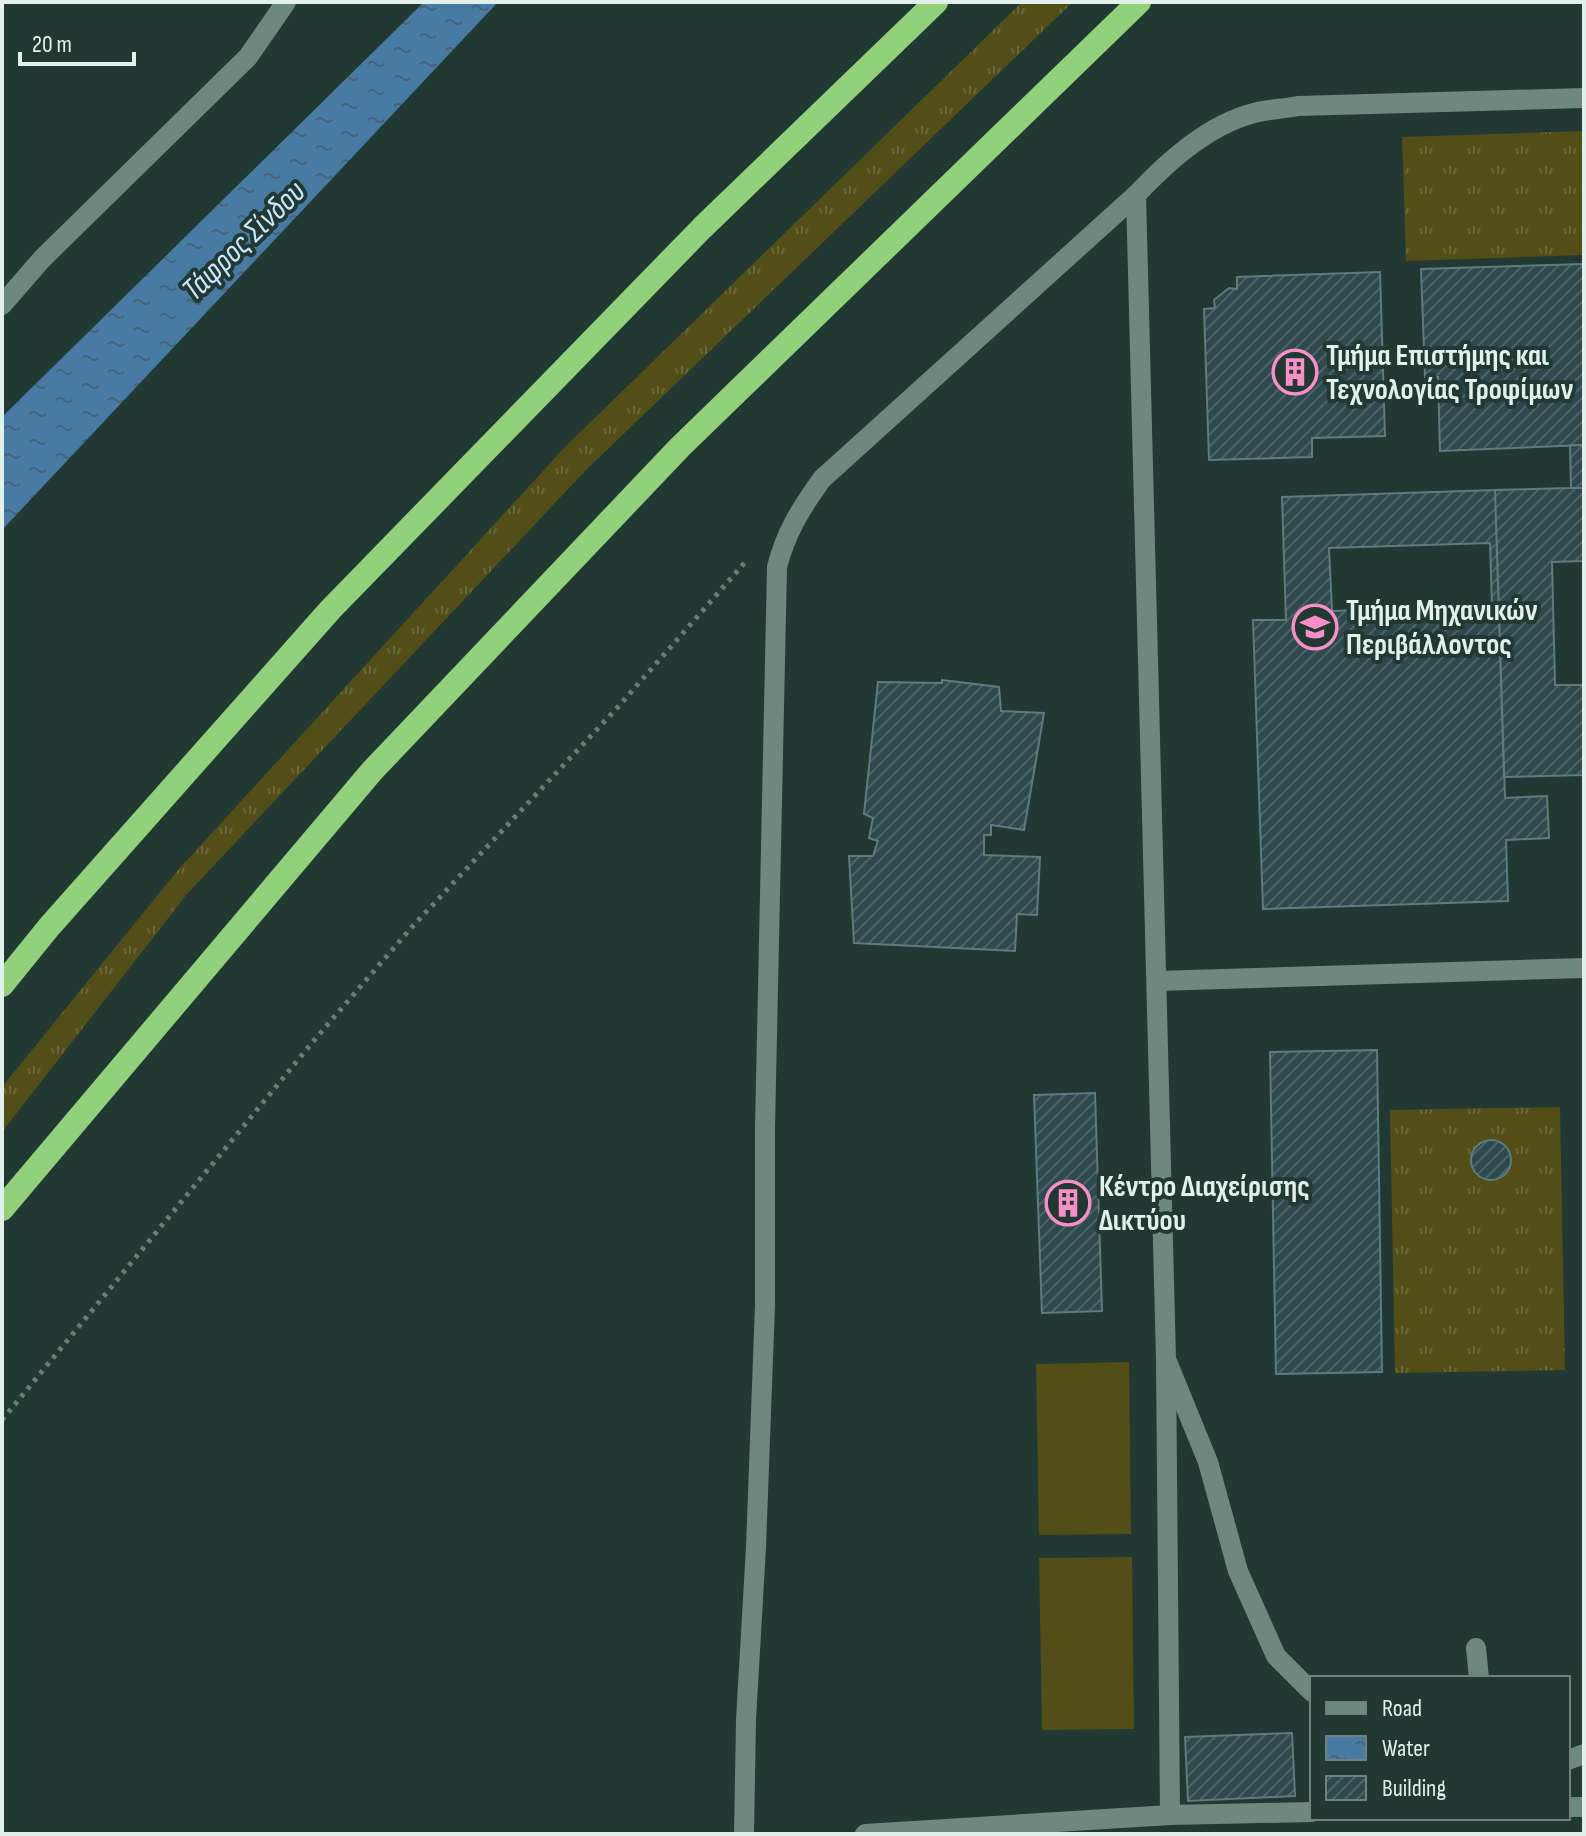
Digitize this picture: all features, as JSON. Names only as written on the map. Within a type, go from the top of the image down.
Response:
[{"type":"highway","points":[[2,985],[49,927],[330,610],[702,228],[936,2]]},
{"type":"highway","points":[[2,1209],[372,771],[680,447],[1139,2]]},
{"type":"street","points":[[2,305],[42,259],[248,57],[286,2]]},
{"type":"street","points":[[744,1834],[746,1720],[757,1533],[765,1305],[765,1113],[777,567],[784,538],[822,479],[1088,241],[1161,169],[1223,124],[1254,113],[1298,106],[1584,98]]},
{"type":"street","points":[[1136,195],[1166,1359],[1170,1815]]},
{"type":"street","points":[[1157,981],[1584,968]]},
{"type":"street","points":[[1166,1359],[1208,1462],[1238,1571],[1276,1656],[1310,1690]]},
{"type":"street","points":[[1476,1648],[1479,1676]]},
{"type":"street","points":[[865,1834],[1170,1815],[1310,1812]]},
{"type":"path","points":[[2,1420],[402,938],[617,708],[751,555]]},
{"type":"green space","points":[[1022,2],[1073,2],[586,470],[187,894],[2,1132],[2,1087],[178,870],[565,447]]},
{"type":"green space","points":[[1584,131],[1584,255],[1406,261],[1402,137]]},
{"type":"green space","points":[[1560,1107],[1565,1370],[1395,1373],[1390,1110]]},
{"type":"green space","points":[[1129,1362],[1131,1534],[1039,1535],[1036,1364]]},
{"type":"green space","points":[[1132,1557],[1134,1729],[1042,1730],[1039,1558]]},
{"type":"water","name":"Τάφρος Σίνδου","points":[[424,2],[498,2],[2,530],[2,417]]},
{"type":"building","name":"Τμήμα Επιστήμης και Τεχνολογίας Τροφίμων","points":[[1584,264],[1584,445],[1440,451],[1438,377],[1425,377],[1421,269]]},
{"type":"building","name":"Τμήμα Επιστήμης και Τεχνολογίας Τροφίμων","points":[[1380,272],[1385,436],[1312,438],[1312,457],[1209,460],[1204,309],[1215,308],[1214,300],[1229,288],[1237,289],[1237,277]]},
{"type":"building","points":[[1570,445],[1584,445],[1584,488],[1571,488]]},
{"type":"building","points":[[1584,488],[1584,561],[1552,562],[1555,685],[1584,685],[1584,775],[1504,777],[1495,490]]},
{"type":"building","points":[[1495,490],[1505,798],[1547,796],[1549,838],[1506,840],[1508,901],[1263,909],[1253,620],[1286,620],[1282,497]],"holes":[[[1490,543],[1492,605],[1332,611],[1329,548]]]},
{"type":"building","points":[[942,680],[999,687],[1001,711],[1044,713],[1024,830],[991,825],[991,835],[984,835],[984,855],[1040,857],[1037,915],[1017,914],[1015,951],[854,943],[849,856],[873,856],[878,841],[869,838],[873,818],[864,814],[878,682],[942,683]]},
{"type":"building","points":[[1377,1050],[1382,1372],[1276,1374],[1270,1052]]},
{"type":"building","name":"Κέντρο Διαχείρισης Δικτύου","points":[[1095,1093],[1102,1311],[1042,1313],[1034,1095]]},
{"type":"building","points":[[1491,1140],[1505,1146],[1511,1160],[1505,1174],[1491,1180],[1477,1174],[1471,1160],[1477,1146]]},
{"type":"building","points":[[1292,1733],[1295,1796],[1188,1801],[1185,1737]]},
{"type":"place","name":"Τμήμα Επιστήμης και Τεχνολογίας Τροφίμων","points":[[1295,372]]},
{"type":"place","name":"Τμήμα Μηχανικών Περιβάλλοντος","points":[[1315,627]]},
{"type":"place","name":"Κέντρο Διαχείρισης Δικτύου","points":[[1068,1203]]}]
